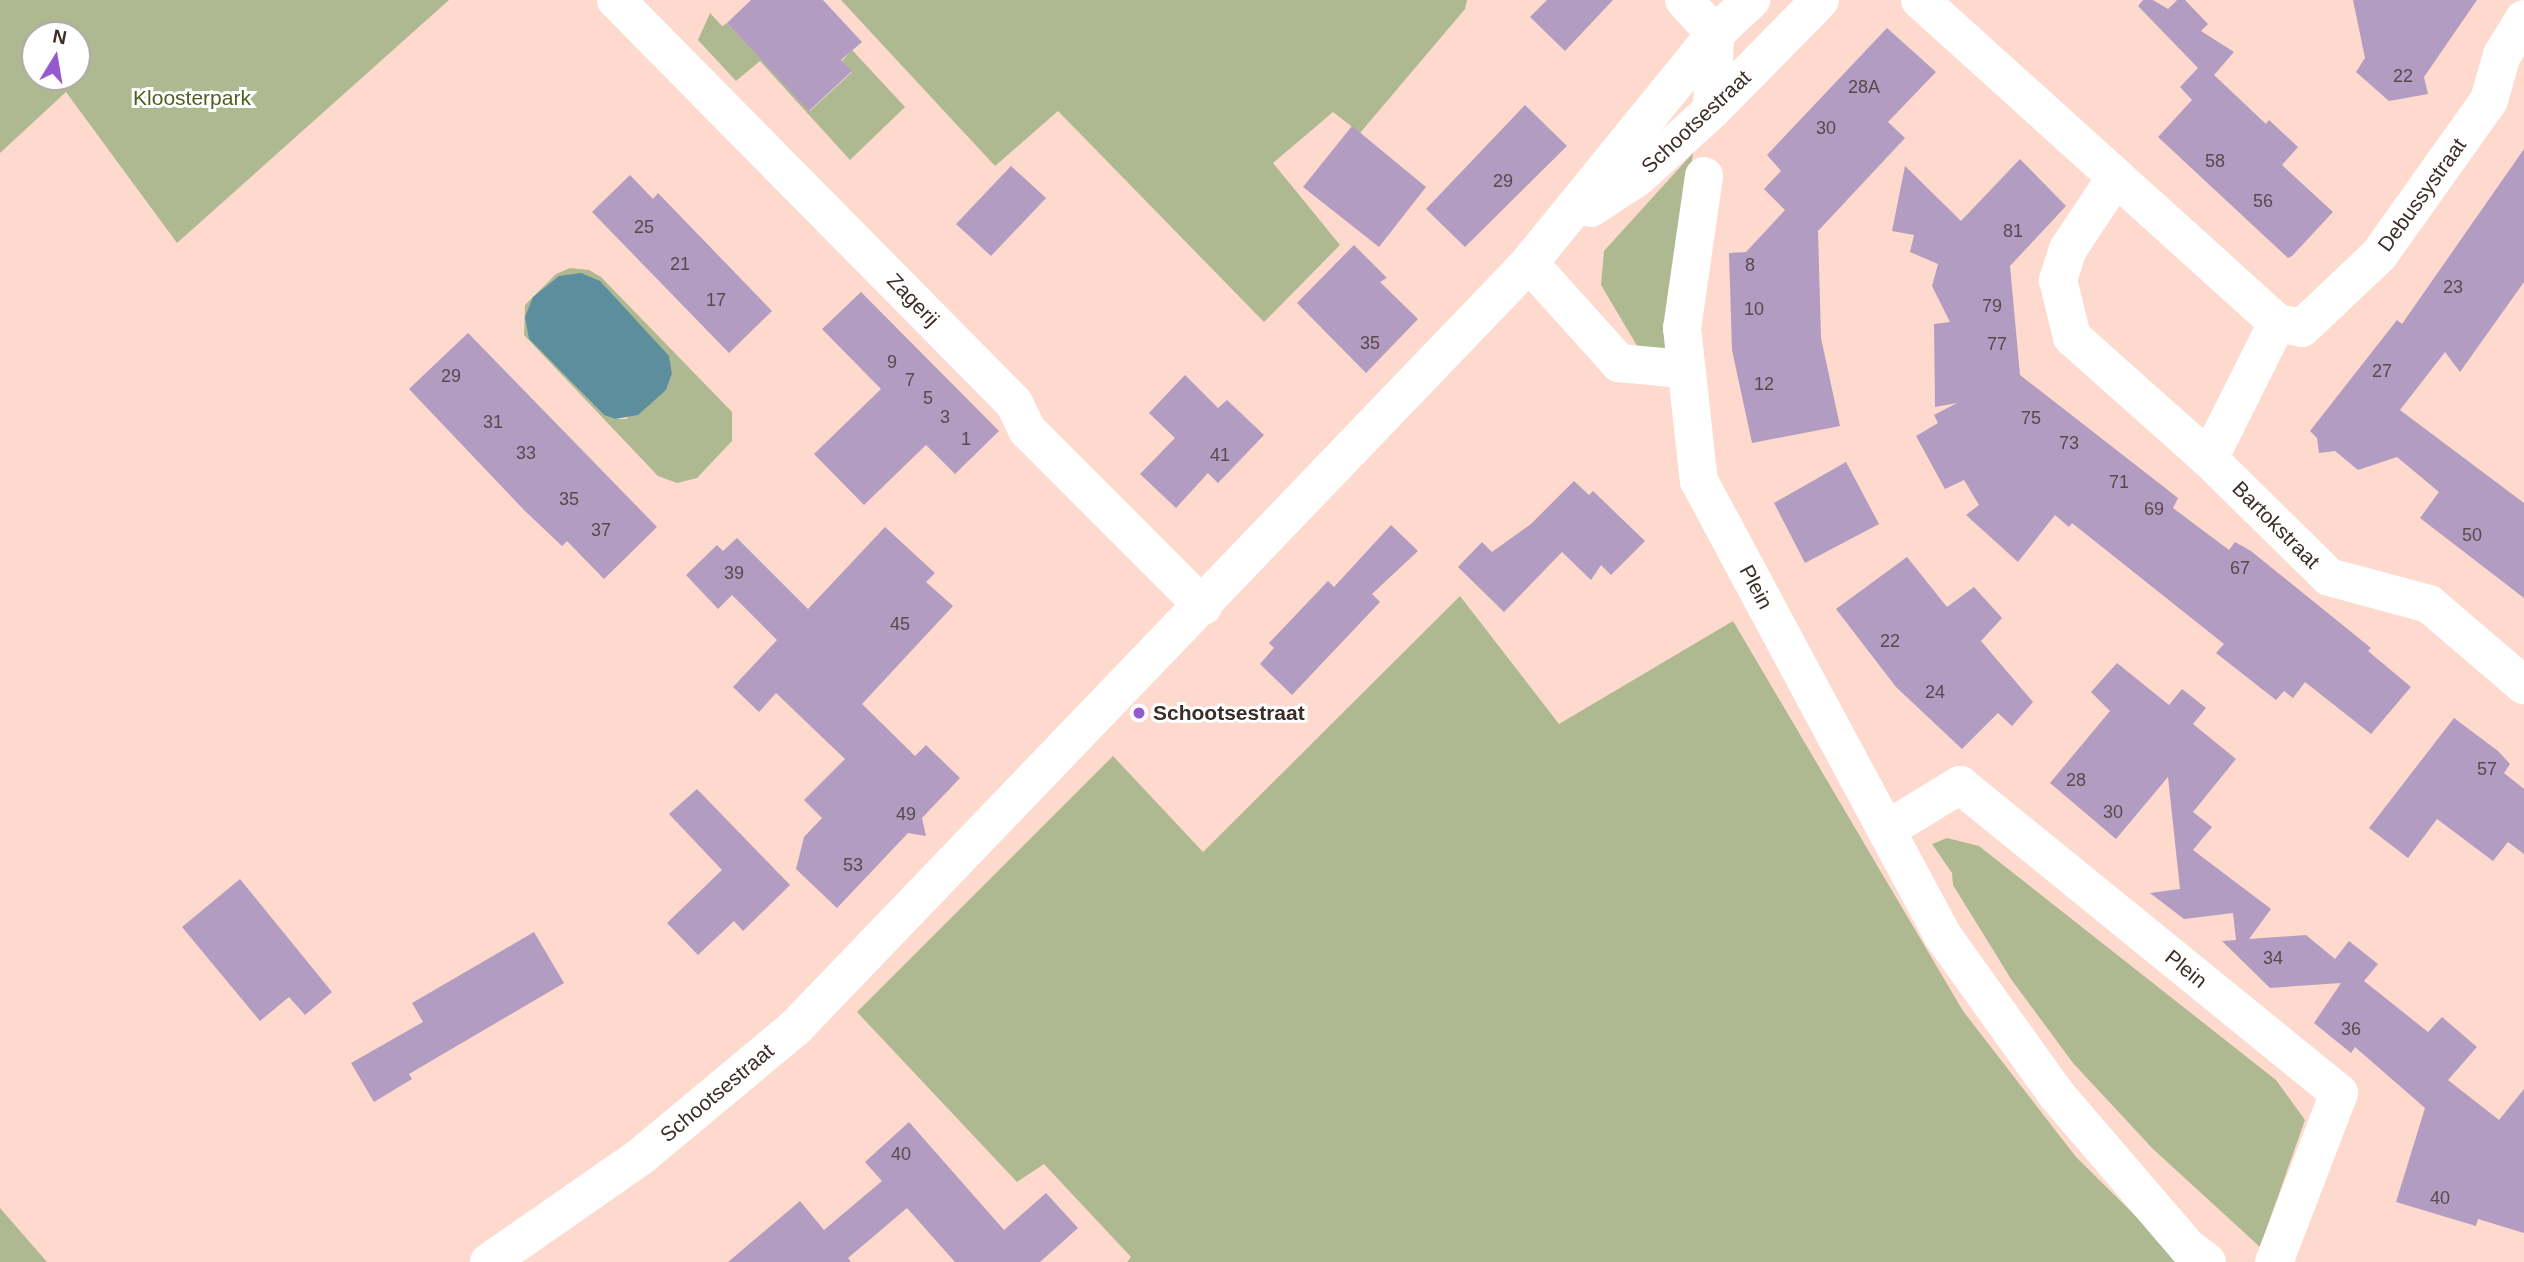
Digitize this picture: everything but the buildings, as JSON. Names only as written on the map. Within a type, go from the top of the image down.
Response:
[{"type":"street","name":"Zagerij","points":[[616,0],[1004,393],[1027,430],[1203,606]]},
{"type":"street","points":[[1684,0],[1715,34],[1712,110]]},
{"type":"street","name":"Schootsestraat","points":[[489,1262],[625,1169],[795,1028],[1203,606],[1529,263],[1560,229],[1715,34],[1751,0]]},
{"type":"street","name":"Schootsestraat","points":[[1560,229],[1638,177],[1712,110],[1820,0]]},
{"type":"street","points":[[1920,0],[2277,323],[2208,459]]},
{"type":"street","name":"Debussystraat","points":[[2277,323],[2302,328],[2379,255],[2489,100],[2502,55],[2524,19]]},
{"type":"street","name":"Plein","points":[[1703,176],[1682,328],[1684,369],[1699,481],[1943,936],[2056,1094],[2187,1247],[2207,1262]]},
{"type":"street","name":"Bartokstraat","points":[[2116,177],[2068,249],[2057,281],[2072,338],[2208,459],[2329,577],[2430,604],[2524,685]]},
{"type":"street","points":[[1529,263],[1619,363],[1684,369]]},
{"type":"street","name":"Plein","points":[[1886,830],[1959,785],[2339,1093],[2274,1262]]},
{"type":"green space","name":"Kloosterpark","points":[[0,0],[449,0],[177,243],[66,92],[0,153]]},
{"type":"green space","points":[[841,0],[1467,0],[1465,9],[1360,133],[1333,112],[1273,163],[1340,245],[1264,322],[1058,111],[995,166]]},
{"type":"green space","points":[[710,13],[722,26],[727,23],[810,111],[852,72],[842,61],[852,50],[905,107],[850,160],[760,61],[736,81],[698,40]]},
{"type":"green space","points":[[1693,153],[1665,350],[1649,366],[1601,285],[1604,251]]},
{"type":"green space","points":[[570,268],[589,270],[601,277],[732,412],[732,441],[697,478],[677,483],[658,476],[524,335],[525,305],[556,274]],"holes":[[[529,339],[669,356],[672,373],[626,419],[615,419],[604,415]]]},
{"type":"green space","points":[[1460,596],[1559,724],[1733,621],[1963,1011],[2076,1157],[2182,1262],[1127,1262],[1131,1257],[1044,1164],[1017,1182],[857,1012],[1113,756],[1203,852]]},
{"type":"green space","points":[[1947,838],[1979,846],[2276,1080],[2305,1120],[2260,1247],[2153,1149],[2073,1063],[2011,979],[1953,885],[1952,873],[1932,844]]},
{"type":"green space","points":[[0,1208],[47,1262],[0,1262]]},
{"type":"water","points":[[581,273],[600,281],[669,356],[672,373],[666,390],[638,415],[615,419],[604,415],[529,339],[525,317],[533,297],[559,276]]},
{"type":"place","name":"Schootsestraat","points":[[1139,713]]}]
